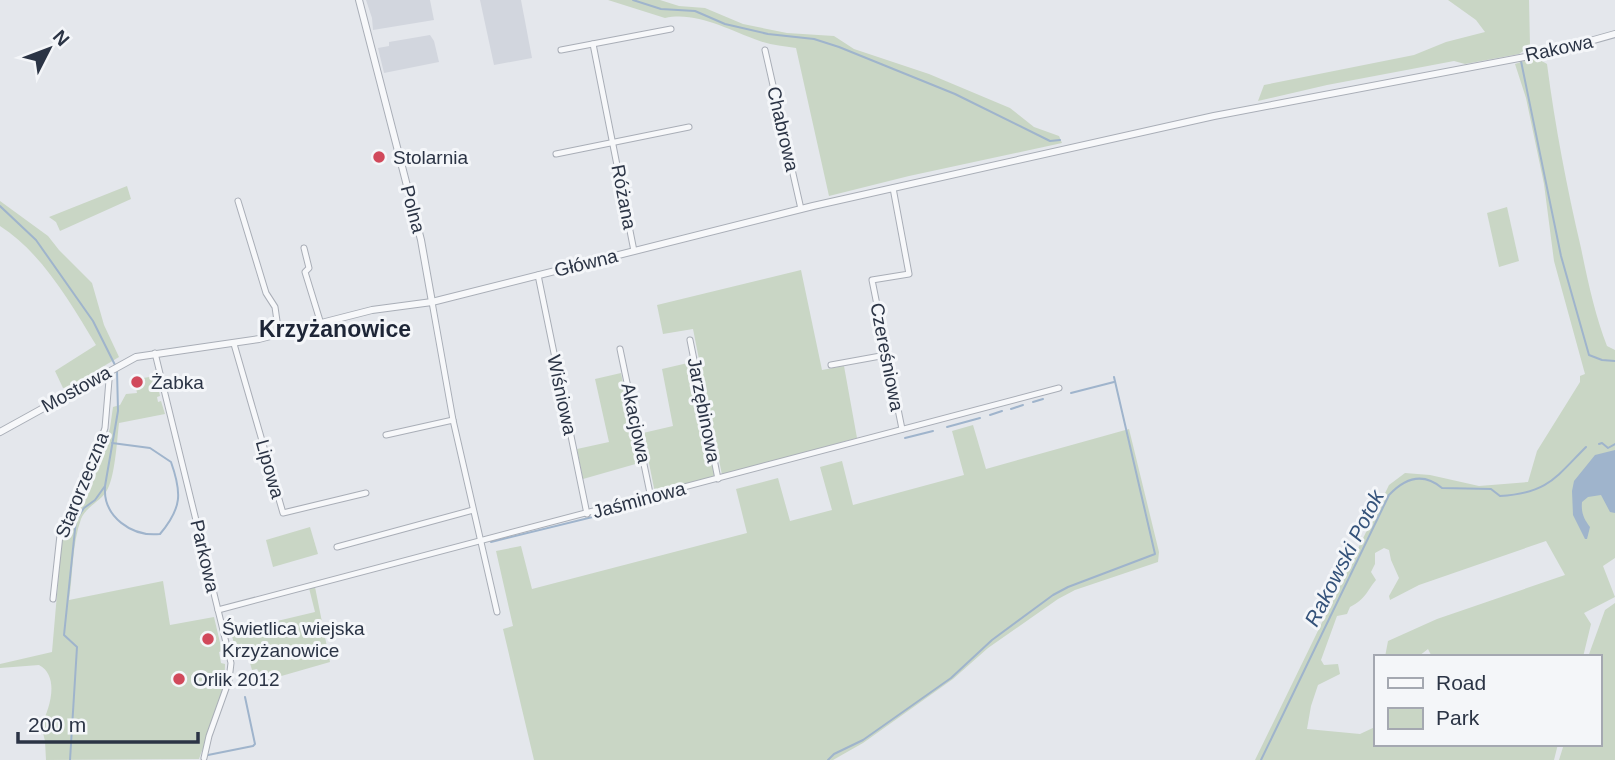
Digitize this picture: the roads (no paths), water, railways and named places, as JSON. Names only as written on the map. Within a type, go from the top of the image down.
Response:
[{"type":"street","name":"Polna","points":[[359,0],[421,240],[453,420],[497,612]]},
{"type":"street","points":[[561,50],[671,29]]},
{"type":"street","name":"Rakowa","points":[[893,188],[1214,116],[1573,47],[1615,34]]},
{"type":"street","name":"Różana","points":[[593,44],[634,251]]},
{"type":"street","name":"Chabrowa","points":[[765,50],[801,209]]},
{"type":"street","name":"Różana","points":[[556,154],[689,127]]},
{"type":"street","name":"Główna","points":[[155,353],[234,344],[372,310],[432,302],[893,188]]},
{"type":"street","name":"Czereśniowa","points":[[893,188],[909,274],[872,280],[902,429]]},
{"type":"street","points":[[238,201],[265,293],[275,307],[279,335]]},
{"type":"street","points":[[304,248],[309,268],[305,272],[321,324]]},
{"type":"street","name":"Wiśniowa","points":[[538,275],[587,514]]},
{"type":"street","name":"Jarzębinowa","points":[[690,340],[718,479]]},
{"type":"street","name":"Lipowa","points":[[234,344],[283,513],[366,492]]},
{"type":"street","name":"Akacjowa","points":[[620,349],[651,498]]},
{"type":"street","name":"Mostowa","points":[[0,432],[109,370],[136,357],[155,353]]},
{"type":"street","name":"Parkowa","points":[[155,353],[231,663],[229,680],[204,758]]},
{"type":"street","points":[[831,365],[886,355]]},
{"type":"street","name":"Starorzeczna","points":[[53,599],[60,535],[87,481],[105,428],[109,370]]},
{"type":"street","name":"Jaśminowa","points":[[218,610],[480,540],[651,498],[1059,388]]},
{"type":"street","points":[[386,435],[453,420]]},
{"type":"street","points":[[337,547],[473,510]]},
{"type":"water","points":[[1615,450],[1615,513],[1610,512],[1601,495],[1588,497],[1582,502],[1583,516],[1590,527],[1585,539],[1573,515],[1574,481],[1595,455]]},
{"type":"waterway","points":[[633,0],[661,9],[695,11],[725,24],[768,34],[814,39],[839,47],[955,94],[1050,141],[1060,140]]},
{"type":"waterway","points":[[1521,61],[1561,256],[1589,355],[1615,361]]},
{"type":"waterway","name":"Rakowski Potok","points":[[0,206],[36,240],[93,321],[115,365]]},
{"type":"waterway","name":"Rakowski Potok","points":[[70,760],[77,647],[64,635],[76,520],[105,486],[118,411],[117,370]]},
{"type":"waterway","points":[[828,760],[834,754],[863,740],[951,678],[992,640],[1053,595],[1155,554],[1114,377]]},
{"type":"waterway","points":[[1071,393],[1114,382]]},
{"type":"waterway","points":[[1033,402],[1043,399]]},
{"type":"waterway","points":[[1011,409],[1023,405]]},
{"type":"waterway","points":[[990,415],[1002,411]]},
{"type":"waterway","points":[[947,427],[980,418]]},
{"type":"waterway","points":[[905,438],[933,431]]},
{"type":"waterway","points":[[105,487],[106,498],[114,516],[130,528],[150,534],[160,534],[173,516],[178,500],[171,462],[150,448],[112,443]]},
{"type":"waterway","name":"Rakowski Potok","points":[[1599,444],[1602,443],[1608,448],[1615,444]]},
{"type":"waterway","name":"Rakowski Potok","points":[[1261,760],[1389,495],[1401,484],[1414,479],[1428,480],[1442,488],[1491,489],[1500,496],[1529,491],[1549,482],[1586,447]]},
{"type":"waterway","points":[[491,542],[658,501]]},
{"type":"waterway","points":[[208,755],[255,744],[245,697]]},
{"type":"place","name":"Stolarnia","points":[[379,157]]},
{"type":"place","name":"Żabka","points":[[137,382]]},
{"type":"place","name":"Świetlica wiejska Krzyżanowice","points":[[208,639]]},
{"type":"place","name":"Orlik 2012","points":[[179,679]]},
{"type":"district","name":"Krzyżanowice","points":[[335,329]]}]
